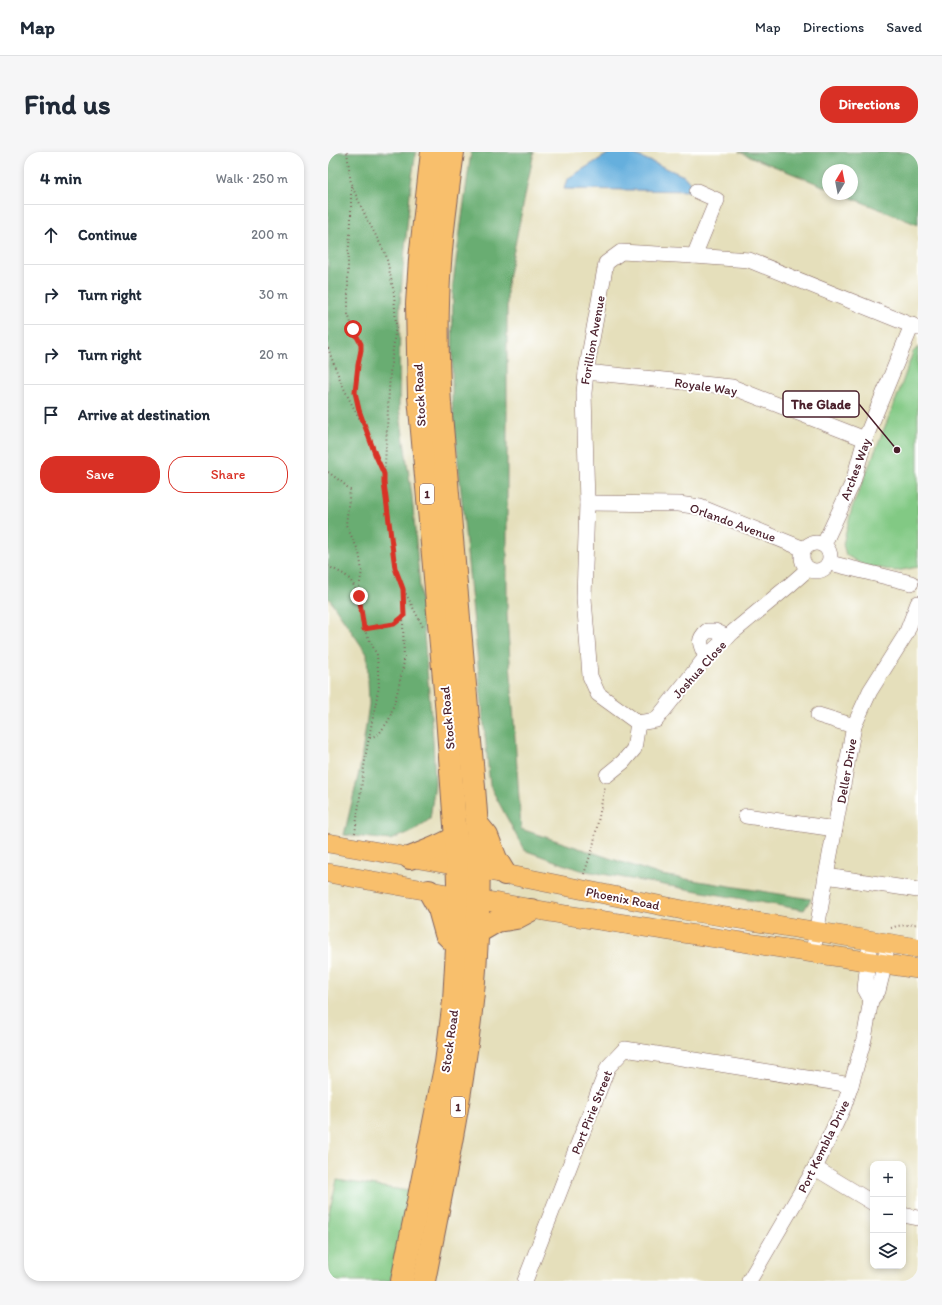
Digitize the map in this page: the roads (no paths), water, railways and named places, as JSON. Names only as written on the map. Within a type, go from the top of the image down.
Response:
[{"type":"highway","name":"Stock Road","points":[[432,152],[420,259],[417,312],[418,383],[446,702],[456,837],[468,869]]},
{"type":"highway","name":"Stock Road","points":[[424,1281],[460,1095],[472,1000],[478,932],[469,898],[468,869],[476,823],[438,367],[437,326],[440,270],[453,152]]},
{"type":"highway","points":[[476,823],[487,836],[496,859],[505,874]]},
{"type":"highway","points":[[410,858],[442,845],[456,837]]},
{"type":"highway","points":[[429,891],[439,909],[446,934],[458,946]]},
{"type":"highway","name":"Stock Road","points":[[402,1281],[446,1063],[454,1001],[458,946],[469,898]]},
{"type":"highway","points":[[478,932],[497,921],[516,918],[531,910]]},
{"type":"main road","name":"Phoenix Road","points":[[328,843],[468,869],[505,874],[683,910],[816,931],[882,938],[918,948]]},
{"type":"main road","name":"Phoenix Road","points":[[328,873],[531,910],[918,969]]},
{"type":"street","points":[[694,256],[717,200],[697,191]]},
{"type":"street","name":"Forillion Avenue","points":[[638,723],[598,694],[590,676],[584,598],[587,503],[584,393],[586,372],[606,263],[621,252],[749,260],[915,327]]},
{"type":"street","name":"Arches Way","points":[[824,544],[853,482],[865,439],[915,327]]},
{"type":"street","name":"Royale Way","points":[[586,372],[732,387],[865,439]]},
{"type":"street","name":"Orlando Avenue","points":[[587,503],[679,504],[700,508],[804,549]]},
{"type":"street","points":[[816,542],[824,544],[830,551],[830,564],[818,572],[808,569],[802,563],[804,549],[808,545],[816,542]]},
{"type":"street","points":[[830,564],[915,580],[910,590],[913,597],[918,602]]},
{"type":"street","name":"Joshua Close","points":[[638,723],[656,720],[706,657],[808,569]]},
{"type":"street","name":"Deller Drive","points":[[813,952],[854,726],[870,691],[906,634],[918,602]]},
{"type":"street","points":[[818,715],[854,726]]},
{"type":"street","points":[[607,775],[624,762],[634,749],[638,723]]},
{"type":"street","points":[[746,816],[835,828]]},
{"type":"street","points":[[826,876],[918,890]]},
{"type":"street","name":"Port Kembla Drive","points":[[748,1281],[815,1168],[844,1106],[864,1039],[871,1000],[878,991],[876,962],[882,938]]},
{"type":"street","name":"Port Pirie Street","points":[[525,1281],[608,1067],[625,1049],[851,1085]]},
{"type":"street","points":[[815,1168],[870,1201]]},
{"type":"street","points":[[906,1216],[918,1218]]},
{"type":"water","points":[[611,152],[629,152],[684,176],[697,191],[564,189],[567,179]]},
{"type":"place","name":"The Glade","points":[[897,450]]}]
